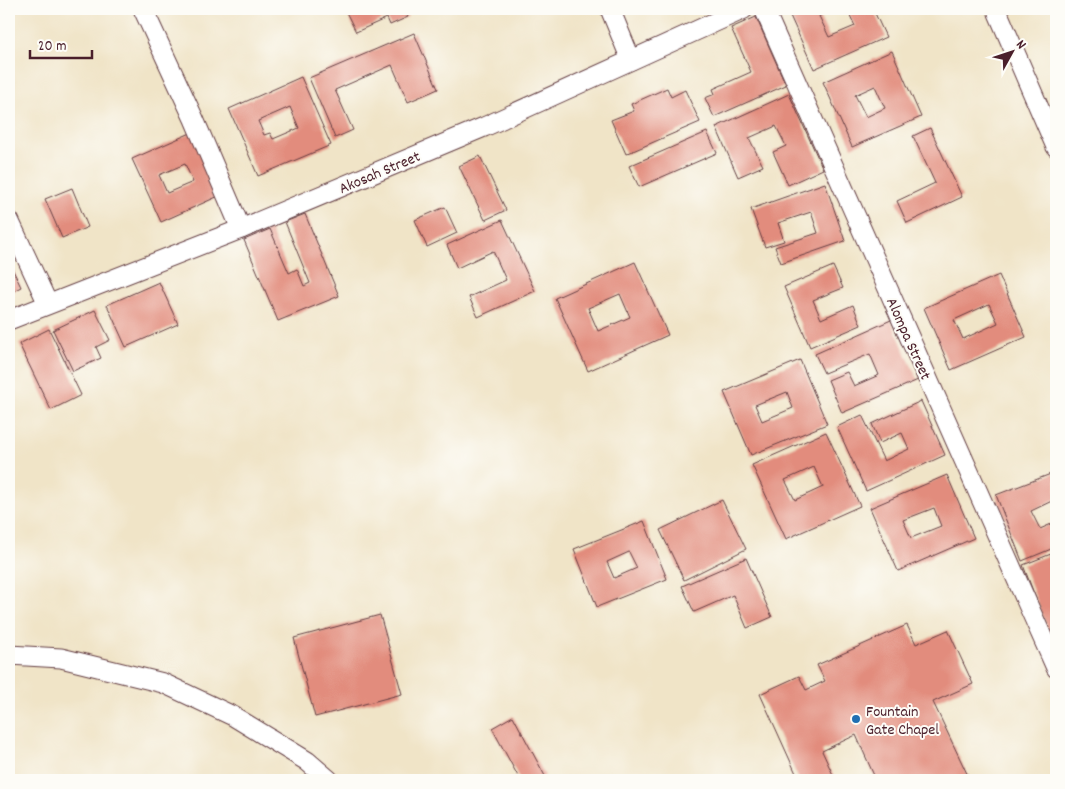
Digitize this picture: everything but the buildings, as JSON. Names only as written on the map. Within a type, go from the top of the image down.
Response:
[{"type":"street","points":[[143,9],[194,119],[241,229]]},
{"type":"street","points":[[610,9],[632,60]]},
{"type":"street","name":"Akosah Street","points":[[9,320],[241,229],[484,127],[744,9]]},
{"type":"street","name":"Alompa Street","points":[[764,9],[1056,668]]},
{"type":"street","points":[[998,13],[1056,147]]},
{"type":"street","points":[[9,220],[48,304]]},
{"type":"street","points":[[9,655],[61,658],[163,683],[233,716],[307,761],[329,780]]},
{"type":"place","name":"Fountain Gate Chapel","points":[[856,719]]}]
